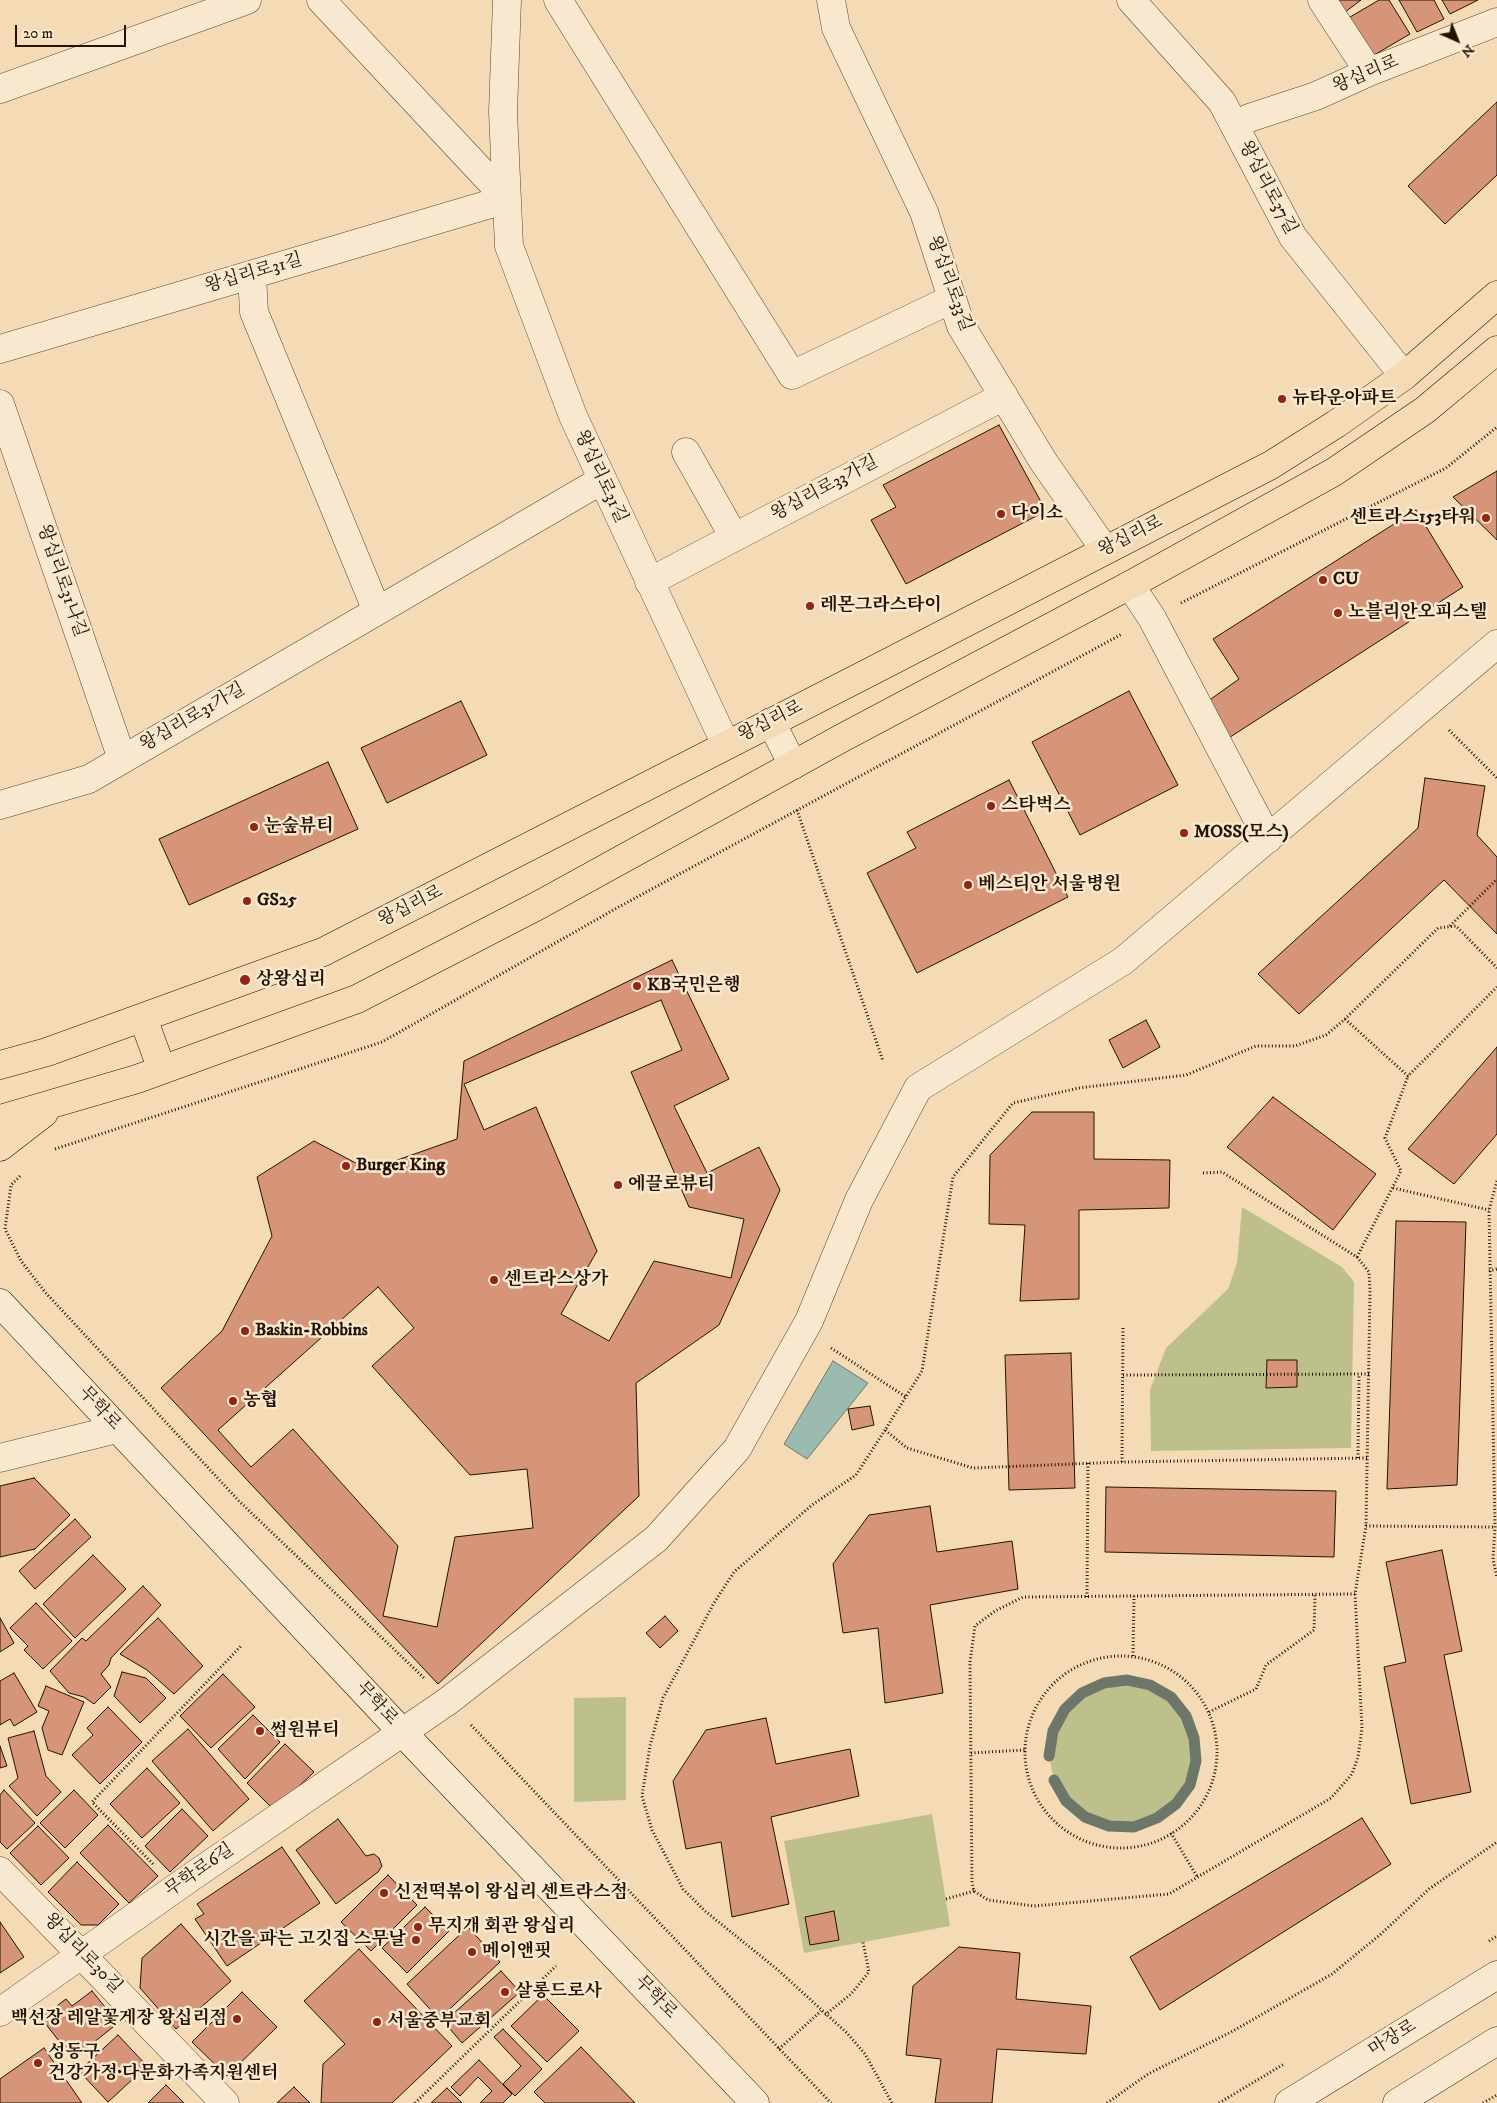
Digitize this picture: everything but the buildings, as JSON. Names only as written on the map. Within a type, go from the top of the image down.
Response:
[{"type":"main road","name":"왕십리로","points":[[0,1065],[47,1052],[323,952],[1271,465],[1336,424],[1404,376],[1497,295]]},
{"type":"main road","points":[[0,1119],[162,1070],[357,999],[540,905],[793,765],[1130,586],[1334,472],[1425,410],[1497,350]]},
{"type":"main road","points":[[143,1018],[162,1070]]},
{"type":"main road","points":[[0,1147],[21,1129],[61,1102]]},
{"type":"street","points":[[0,88],[248,0]]},
{"type":"street","points":[[321,0],[507,199]]},
{"type":"street","name":"왕십리로31길","points":[[507,0],[503,112],[509,246],[573,416],[726,745]]},
{"type":"street","points":[[558,0],[792,375],[952,299]]},
{"type":"street","name":"왕십리로33길","points":[[831,0],[836,28],[924,212],[961,326],[1043,461],[1104,550]]},
{"type":"street","name":"왕십리로37길","points":[[1131,0],[1222,102],[1293,237],[1404,376]]},
{"type":"street","points":[[1322,0],[1369,72]]},
{"type":"street","name":"왕십리로","points":[[1235,126],[1249,118],[1316,96],[1369,72],[1497,22]]},
{"type":"street","name":"왕십리로31길","points":[[0,349],[507,199]]},
{"type":"street","points":[[252,275],[254,312],[377,611]]},
{"type":"street","name":"왕십리로33가길","points":[[649,582],[1004,396]]},
{"type":"street","name":"왕십리로31나길","points":[[0,404],[122,759]]},
{"type":"street","points":[[686,452],[734,537]]},
{"type":"street","name":"왕십리로31가길","points":[[0,805],[89,779],[602,480]]},
{"type":"street","points":[[1130,586],[1152,618],[1268,839]]},
{"type":"street","name":"무학로6길","points":[[0,2012],[448,1701],[649,1545],[737,1449],[809,1321],[859,1200],[918,1088],[1123,961],[1497,644]]},
{"type":"street","points":[[771,722],[793,765]]},
{"type":"street","name":"무학로","points":[[0,1303],[403,1733],[755,2103]]},
{"type":"street","points":[[0,1458],[117,1429]]},
{"type":"street","name":"왕십리로30길","points":[[0,1871],[225,2103]]},
{"type":"street","name":"마장로","points":[[1289,2103],[1497,1975]]},
{"type":"street","points":[[1397,2103],[1497,2041]]},
{"type":"path","points":[[47,1152],[382,1042],[615,909],[1152,618],[1446,468],[1497,426]]},
{"type":"path","points":[[1449,730],[1497,778]]},
{"type":"path","points":[[797,810],[883,1061]]},
{"type":"path","points":[[1449,927],[1497,879]]},
{"type":"path","points":[[892,2103],[865,2054],[847,2033],[825,2015],[778,1970],[705,1911],[682,1889],[652,1830],[642,1796],[650,1746],[663,1698],[714,1603],[734,1572],[812,1505],[856,1475],[922,1371],[953,1176],[1013,1103],[1079,1088],[1186,1076],[1256,1046],[1296,1046],[1326,1034],[1346,1019],[1438,928],[1456,926],[1497,968]]},
{"type":"path","points":[[1357,1257],[1401,1171],[1386,1138],[1408,1076],[1497,987]]},
{"type":"path","points":[[1346,1019],[1408,1076]]},
{"type":"path","points":[[1203,1173],[1222,1172],[1357,1257],[1369,1272],[1366,1526],[1355,1594],[1362,1728],[1358,1757],[1352,1774],[1331,1798],[1168,1894],[1034,1906],[988,1900],[974,1891],[972,1883],[970,1662],[975,1626],[995,1611],[1023,1597],[1355,1594]]},
{"type":"path","points":[[22,1173],[11,1185],[5,1228],[21,1261],[45,1292],[240,1501],[429,1682]]},
{"type":"path","points":[[1497,1181],[1489,1210],[1495,1451],[1493,1559],[1497,1578]]},
{"type":"path","points":[[1393,1188],[1489,1210]]},
{"type":"path","points":[[1490,1271],[1497,1270]]},
{"type":"path","points":[[1122,1462],[1123,1328]]},
{"type":"path","points":[[826,1346],[906,1396]]},
{"type":"path","points":[[1358,1458],[1359,1374]]},
{"type":"path","points":[[1123,1375],[1369,1374]]},
{"type":"path","points":[[885,1430],[907,1448],[973,1468],[1122,1462],[1367,1458]]},
{"type":"path","points":[[1087,1596],[1088,1463]]},
{"type":"path","points":[[1366,1526],[1495,1528]]},
{"type":"path","points":[[1209,1712],[1256,1689],[1266,1665],[1314,1630],[1315,1595]]},
{"type":"path","points":[[1133,1656],[1134,1596]]},
{"type":"path","points":[[176,1888],[92,1802],[242,1645]]},
{"type":"path","points":[[1107,1656],[1133,1656],[1168,1667],[1192,1686],[1209,1712],[1217,1742],[1215,1773],[1203,1802],[1182,1826],[1154,1842],[1123,1848],[1091,1843],[1062,1828],[1040,1804],[1027,1775],[1025,1743],[1034,1711],[1052,1684],[1077,1666],[1107,1656]]},
{"type":"path","points":[[467,1721],[831,2103]]},
{"type":"path","points":[[971,1753],[1025,1750]]},
{"type":"path","points":[[1171,1833],[1198,1878]]},
{"type":"path","points":[[1107,2103],[1148,2074],[1233,2031],[1332,1974],[1381,1934],[1428,1889],[1497,1842]]},
{"type":"path","points":[[946,1899],[974,1891]]},
{"type":"path","points":[[825,2015],[851,1994],[869,1972],[864,1942]]},
{"type":"path","points":[[415,2103],[556,1966]]},
{"type":"path","points":[[779,2048],[821,2011]]},
{"type":"path","points":[[1483,2103],[1497,2095]]},
{"type":"green space","points":[[1242,1207],[1342,1267],[1354,1282],[1351,1448],[1151,1451],[1150,1390],[1166,1348],[1228,1289],[1237,1263]]},
{"type":"green space","points":[[1123,1681],[1137,1682],[1151,1687],[1164,1693],[1175,1702],[1184,1713],[1190,1726],[1195,1740],[1195,1768],[1190,1782],[1184,1795],[1175,1806],[1164,1815],[1151,1821],[1137,1826],[1123,1827],[1109,1826],[1095,1821],[1082,1815],[1071,1806],[1062,1795],[1056,1782],[1051,1768],[1050,1754],[1051,1740],[1056,1726],[1062,1713],[1071,1702],[1082,1693],[1095,1687],[1109,1682]]},
{"type":"green space","points":[[626,1697],[626,1800],[574,1802],[574,1698]]},
{"type":"green space","points":[[932,1814],[950,1926],[804,1953],[784,1841]]},
{"type":"water","points":[[833,1361],[868,1383],[807,1459],[784,1444]]},
{"type":"waterway","points":[[1049,1756],[1053,1731],[1065,1709],[1082,1693],[1104,1683],[1127,1680],[1150,1685],[1171,1697],[1186,1716],[1194,1738],[1196,1761],[1190,1785],[1176,1804],[1157,1818],[1134,1827],[1109,1826],[1085,1817],[1066,1801],[1054,1780]]},
{"type":"place","name":"뉴타운아파트","points":[[1282,399]]},
{"type":"place","name":"다이소","points":[[1001,514]]},
{"type":"place","name":"센트라스153타워","points":[[1486,518]]},
{"type":"place","name":"CU","points":[[1323,580]]},
{"type":"place","name":"레몬그라스타이","points":[[810,606]]},
{"type":"place","name":"노블리안오피스텔","points":[[1338,613]]},
{"type":"place","name":"스타벅스","points":[[991,806]]},
{"type":"place","name":"눈숲뷰티","points":[[254,827]]},
{"type":"place","name":"MOSS(모스)","points":[[1184,833]]},
{"type":"place","name":"베스티안 서울병원","points":[[968,885]]},
{"type":"place","name":"GS25","points":[[247,901]]},
{"type":"place","name":"상왕십리","points":[[245,980]]},
{"type":"place","name":"KB국민은행","points":[[637,986]]},
{"type":"place","name":"Burger King","points":[[346,1166]]},
{"type":"place","name":"에끌로뷰티","points":[[618,1185]]},
{"type":"place","name":"센트라스상가","points":[[494,1280]]},
{"type":"place","name":"Baskin-Robbins","points":[[245,1331]]},
{"type":"place","name":"농협","points":[[233,1401]]},
{"type":"place","name":"썸원뷰티","points":[[260,1731]]},
{"type":"place","name":"신전떡볶이 왕십리 센트라스점","points":[[384,1893]]},
{"type":"place","name":"무지개 회관 왕십리","points":[[418,1927]]},
{"type":"place","name":"시간을 파는 고깃집 스무날","points":[[416,1940]]},
{"type":"place","name":"메이앤핏","points":[[472,1952]]},
{"type":"place","name":"살롱드로사","points":[[505,1992]]},
{"type":"place","name":"백선장 레알꽃게장 왕십리점","points":[[237,2019]]},
{"type":"place","name":"서울중부교회","points":[[377,2022]]},
{"type":"place","name":"성동구 건강가정·다문화가족지원센터","points":[[38,2063]]}]
